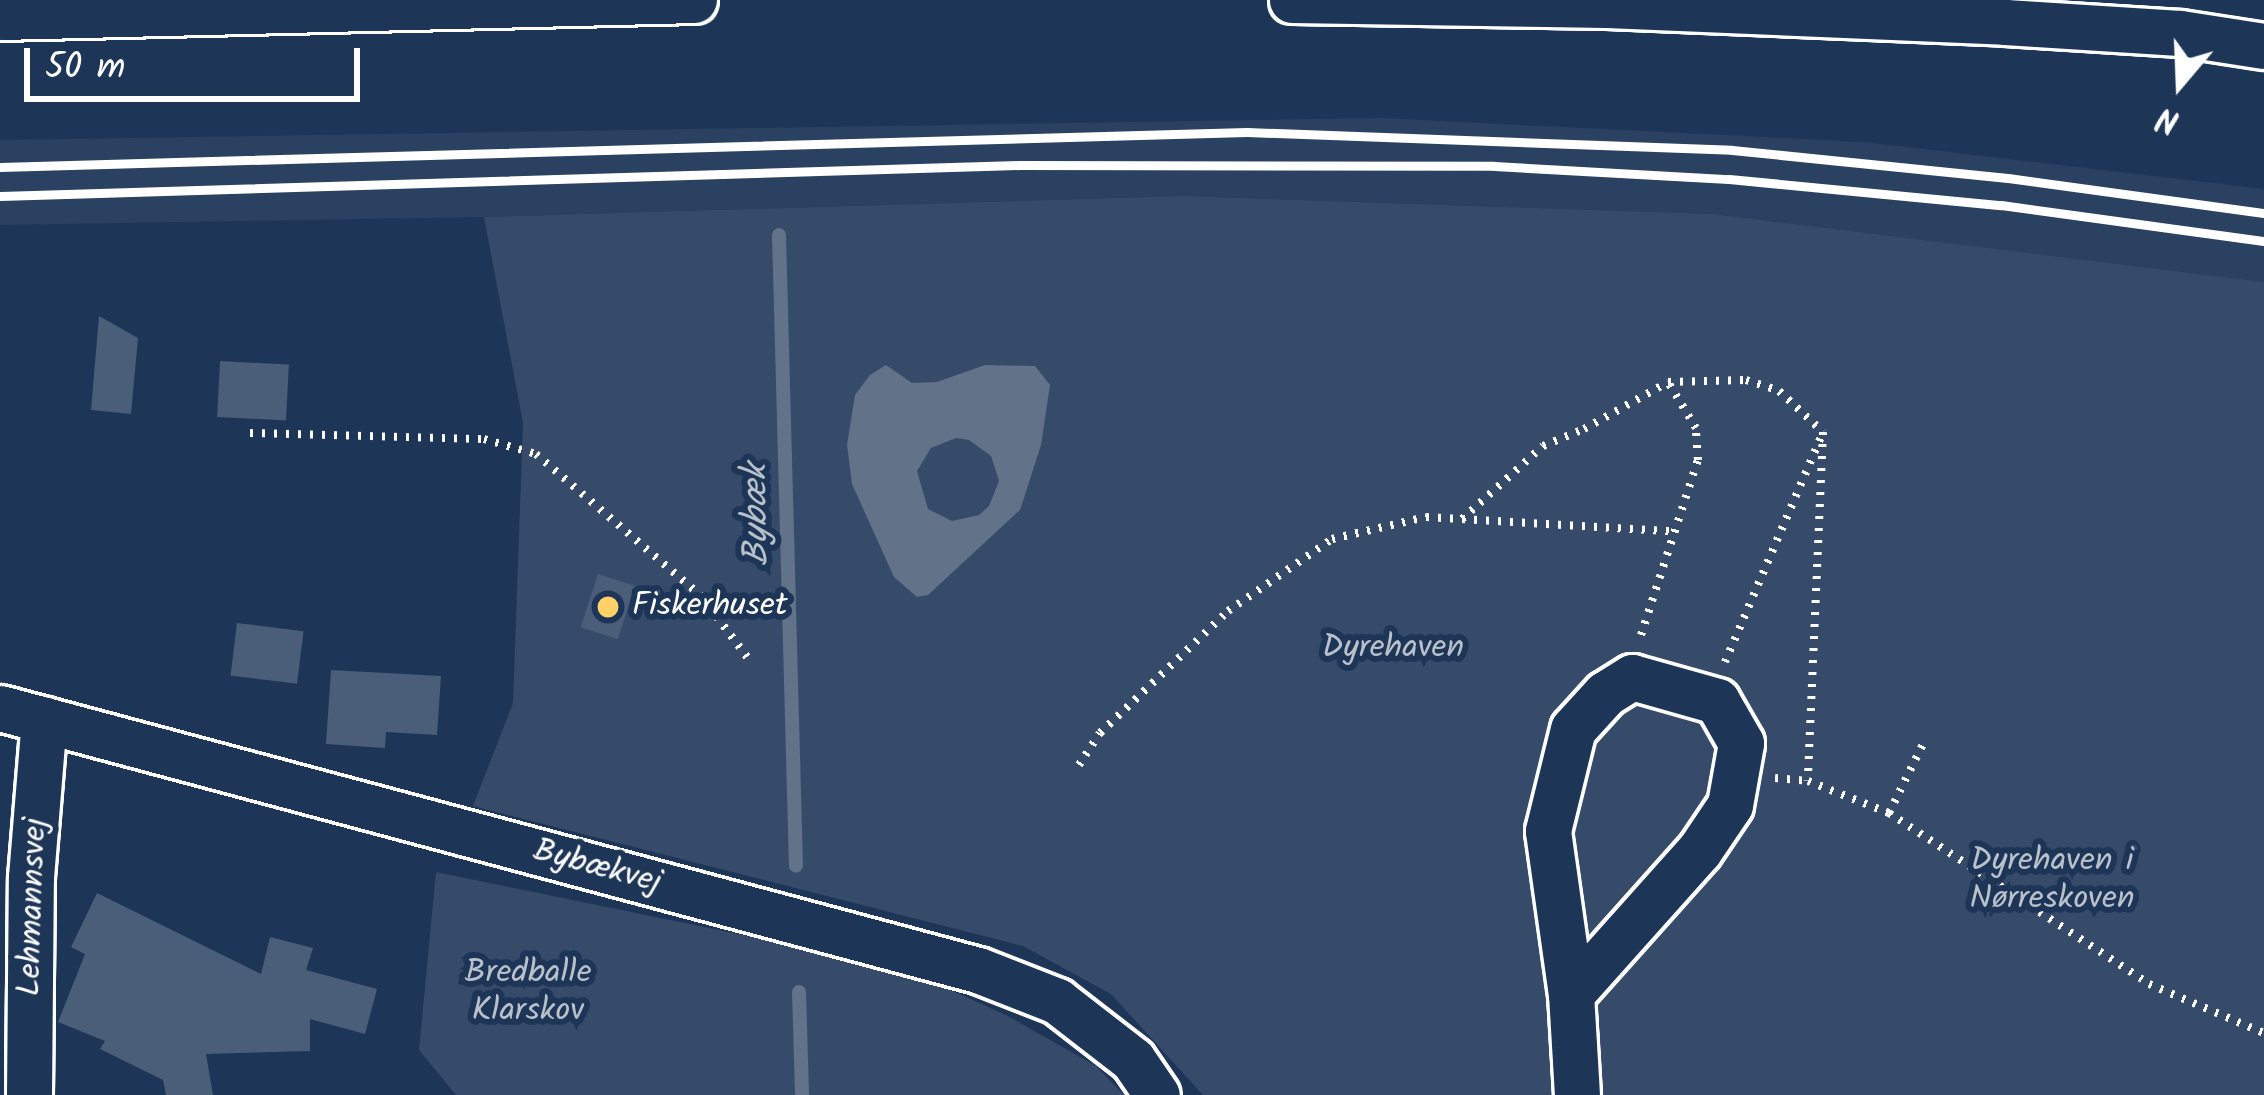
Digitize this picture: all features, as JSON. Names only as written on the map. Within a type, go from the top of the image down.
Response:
[{"type":"street","points":[[0,16],[694,0]]},
{"type":"street","points":[[1292,0],[1607,5],[1982,21],[2180,33],[2264,46]]},
{"type":"street","points":[[1571,994],[1699,850],[1730,805],[1741,743],[1710,698],[1633,677],[1605,694],[1573,729],[1560,766],[1548,831],[1571,994],[1577,1095]]},
{"type":"street","name":"Lehmannsvej","points":[[22,714],[31,877],[29,1095]]},
{"type":"street","name":"Bybækvej","points":[[22,714],[978,970],[1057,1000],[1133,1060],[1157,1095]]},
{"type":"path","points":[[1462,519],[1543,446],[1668,382],[1746,380],[1779,392],[1823,432]]},
{"type":"path","points":[[1633,677],[1648,602],[1698,460],[1696,428],[1668,382]]},
{"type":"path","points":[[1710,698],[1823,432]]},
{"type":"path","points":[[1808,781],[1823,432]]},
{"type":"path","points":[[250,433],[484,440],[536,454],[702,597],[747,657]]},
{"type":"path","points":[[1078,765],[1100,734],[1228,610],[1332,539],[1426,517],[1672,531]]},
{"type":"path","points":[[1889,813],[1923,743]]},
{"type":"path","points":[[1739,774],[1808,781],[1889,813],[2149,983],[2264,1033]]},
{"type":"shaded area","points":[[1383,118],[1864,142],[2264,189],[2264,282],[1713,214],[1184,196],[484,217],[0,225],[0,140]]},
{"type":"shaded area","points":[[886,365],[912,383],[937,382],[985,365],[1035,366],[1050,385],[1041,445],[1020,510],[928,595],[917,597],[894,577],[852,484],[847,445],[855,395],[870,375]],"holes":[[[956,438],[969,440],[991,456],[999,481],[989,506],[979,515],[952,521],[928,509],[917,471],[931,448]]]},
{"type":"green space","name":"Dyrehaven","points":[[1184,196],[1713,214],[2264,282],[2264,1095],[1203,1095],[1111,994],[1023,946],[473,806],[513,703],[523,423],[484,217]]},
{"type":"green space","name":"Bredballe Klarskov","points":[[436,872],[900,967],[1006,1015],[1096,1066],[1124,1095],[456,1095],[419,1050]]},
{"type":"building","points":[[99,316],[138,338],[131,414],[91,410]]},
{"type":"building","points":[[220,361],[289,365],[286,421],[217,417]]},
{"type":"building","name":"Fiskerhuset","points":[[598,574],[635,586],[618,639],[581,627]]},
{"type":"building","points":[[237,623],[304,631],[297,684],[231,676]]},
{"type":"building","points":[[331,670],[441,676],[437,735],[386,732],[385,748],[326,744]]},
{"type":"building","points":[[97,893],[261,974],[270,937],[313,948],[306,970],[377,989],[365,1034],[310,1019],[310,1051],[206,1054],[213,1095],[166,1095],[163,1080],[100,1049],[105,1041],[58,1022],[85,954],[71,947]]},
{"type":"waterway","name":"Bybæk","points":[[779,235],[796,866]]},
{"type":"waterway","name":"Bybæk","points":[[799,992],[802,1095]]},
{"type":"railway","points":[[0,167],[1247,132],[1732,150],[2008,178],[2264,213]]},
{"type":"railway","points":[[0,196],[1021,165],[1494,166],[1729,179],[2001,205],[2264,241]]},
{"type":"place","name":"Fiskerhuset","points":[[608,607]]},
{"type":"park label","name":"Dyrehaven i Nørreskoven","points":[[2052,881]]}]
